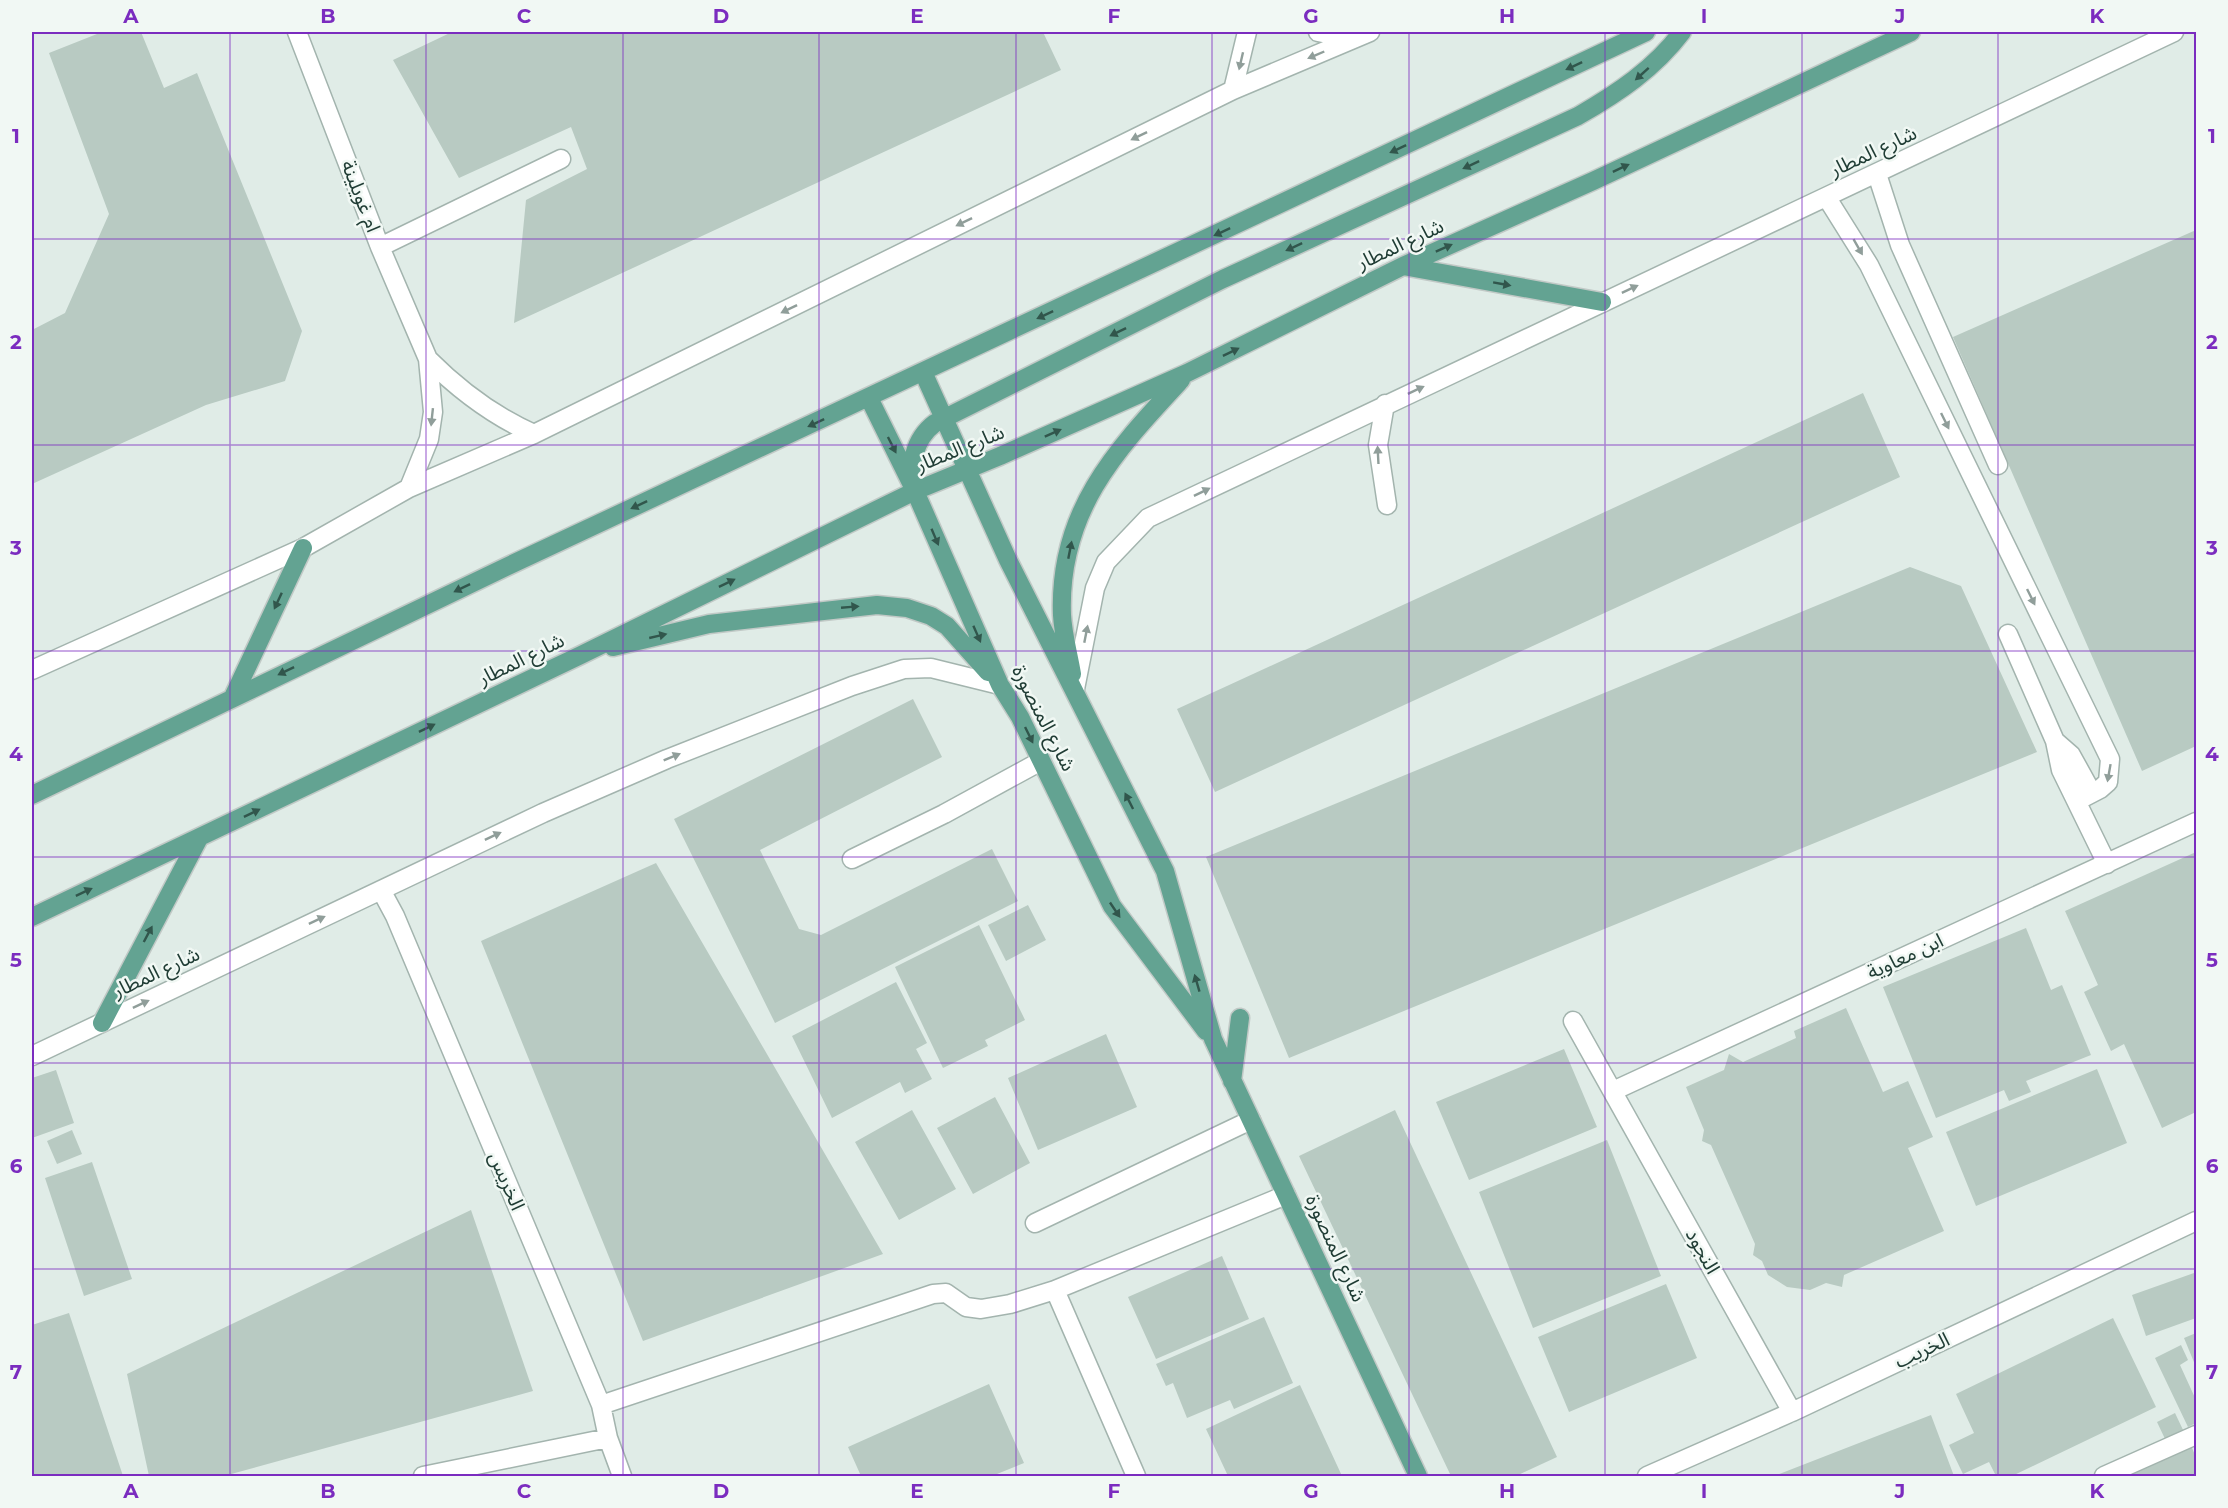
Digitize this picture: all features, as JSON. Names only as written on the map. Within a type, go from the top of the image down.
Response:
[{"type":"main road","points":[[32,795],[233,697],[1646,32]]},
{"type":"main road","points":[[915,491],[912,470],[916,448],[930,426],[1223,279],[1578,116],[1626,88],[1668,50],[1682,32]]},
{"type":"main road","name":"شارع المطار","points":[[32,917],[580,655],[915,491],[1187,373],[1403,266],[1593,182],[1911,32]]},
{"type":"main road","points":[[1403,266],[1602,303]]},
{"type":"main road","name":"شارع المنصورة","points":[[923,372],[1008,560],[1165,872],[1213,1039],[1415,1476]]},
{"type":"main road","points":[[1074,691],[1062,617],[1063,592],[1080,514],[1096,480],[1114,456],[1187,373]]},
{"type":"main road","name":"شارع المنصورة","points":[[869,398],[915,491],[1000,685],[1041,761],[1112,906],[1213,1039]]},
{"type":"main road","points":[[233,697],[303,548]]},
{"type":"main road","points":[[580,655],[709,624],[877,604],[916,610],[947,626],[1000,685]]},
{"type":"main road","points":[[102,1023],[199,838]]},
{"type":"main road","points":[[1232,1081],[1240,1018]]},
{"type":"street","name":"ام غويلينة","points":[[297,32],[380,247],[428,359],[433,412],[429,439],[409,488]]},
{"type":"street","points":[[1233,90],[1248,32]]},
{"type":"street","points":[[1318,32],[1352,39]]},
{"type":"street","points":[[32,670],[303,548],[409,488],[534,434],[1233,90],[1370,32]]},
{"type":"street","name":"شارع المطار","points":[[1074,691],[1095,588],[1106,562],[1148,518],[2174,32]]},
{"type":"street","points":[[380,247],[561,159]]},
{"type":"street","points":[[1877,174],[1900,245],[1998,465]]},
{"type":"street","points":[[1827,198],[1869,265],[2110,759],[2108,782],[2084,797]]},
{"type":"street","name":"ام غويلينة","points":[[428,359],[467,396],[510,424],[534,434]]},
{"type":"street","points":[[1385,404],[1378,445],[1387,505]]},
{"type":"street","points":[[2008,634],[2055,741],[2071,755],[2107,864]]},
{"type":"street","name":"شارع المطار","points":[[32,1056],[543,813],[667,759],[890,673],[930,668],[1000,685]]},
{"type":"street","points":[[852,859],[945,814],[1041,761]]},
{"type":"street","name":"ابن معاوية","points":[[1613,1091],[2196,822]]},
{"type":"street","name":"الخريس","points":[[381,890],[395,916],[601,1405],[608,1438],[622,1476]]},
{"type":"street","name":"النجود","points":[[1573,1021],[1792,1412]]},
{"type":"street","points":[[1035,1223],[1251,1120]]},
{"type":"street","points":[[601,1405],[933,1294],[946,1293],[966,1307],[981,1309],[1055,1290],[1286,1195]]},
{"type":"street","name":"الخريب","points":[[1647,1476],[1792,1412],[2196,1221]]},
{"type":"street","points":[[1055,1290],[1136,1476]]},
{"type":"street","points":[[2104,1476],[2196,1435]]},
{"type":"street","points":[[423,1476],[608,1438]]},
{"type":"building","points":[[102,32],[141,32],[164,88],[197,73],[302,331],[285,381],[206,405],[32,484],[32,330],[65,313],[109,214],[49,53]]},
{"type":"building","points":[[452,32],[1043,32],[1061,70],[514,323],[526,200],[587,169],[571,127],[459,178],[393,60]]},
{"type":"building","points":[[2196,230],[2196,746],[2142,771],[1953,337]]},
{"type":"building","points":[[1863,393],[1900,477],[1215,792],[1177,709]]},
{"type":"building","points":[[1910,567],[1961,586],[2037,752],[1289,1058],[1206,857]]},
{"type":"building","points":[[913,699],[942,757],[760,850],[799,929],[821,935],[992,849],[1018,901],[775,1023],[674,819]]},
{"type":"building","points":[[2196,852],[2196,1112],[2162,1128],[2124,1044],[2111,1051],[2084,992],[2098,985],[2065,911]]},
{"type":"building","points":[[656,863],[883,1254],[643,1341],[481,941]]},
{"type":"building","points":[[1028,905],[1046,940],[1006,961],[988,925]]},
{"type":"building","points":[[979,925],[1025,1020],[985,1040],[988,1046],[943,1068],[895,967]]},
{"type":"building","points":[[2026,928],[2051,990],[2062,985],[2091,1055],[2026,1081],[2031,1092],[2009,1101],[2004,1090],[1936,1118],[1883,987]]},
{"type":"building","points":[[896,982],[927,1043],[916,1049],[932,1079],[905,1093],[900,1082],[832,1118],[792,1036]]},
{"type":"building","points":[[1846,1008],[1883,1092],[1908,1081],[1933,1137],[1908,1148],[1944,1231],[1844,1275],[1842,1287],[1826,1283],[1810,1290],[1787,1287],[1768,1275],[1762,1261],[1753,1255],[1755,1244],[1711,1145],[1702,1141],[1704,1130],[1686,1087],[1724,1070],[1729,1054],[1743,1062],[1796,1038],[1794,1031]]},
{"type":"building","points":[[1106,1034],[1137,1107],[1038,1150],[1008,1078]]},
{"type":"building","points":[[1564,1049],[1597,1127],[1469,1180],[1436,1102]]},
{"type":"building","points":[[2097,1069],[2127,1143],[1976,1206],[1946,1132]]},
{"type":"building","points":[[56,1070],[74,1123],[32,1138],[32,1078]]},
{"type":"building","points":[[995,1097],[1030,1163],[973,1194],[937,1128]]},
{"type":"building","points":[[912,1110],[956,1189],[899,1220],[855,1142]]},
{"type":"building","points":[[1395,1110],[1557,1457],[1516,1476],[1451,1476],[1299,1156]]},
{"type":"building","points":[[72,1130],[82,1154],[57,1164],[47,1141]]},
{"type":"building","points":[[1607,1140],[1661,1276],[1533,1328],[1479,1192]]},
{"type":"building","points":[[92,1162],[132,1279],[84,1296],[45,1178]]},
{"type":"building","points":[[471,1210],[533,1391],[224,1476],[149,1476],[127,1374]]},
{"type":"building","points":[[1222,1256],[1249,1319],[1156,1359],[1128,1297]]},
{"type":"building","points":[[2194,1273],[2196,1318],[2146,1336],[2132,1295]]},
{"type":"building","points":[[1666,1284],[1697,1358],[1569,1412],[1538,1337]]},
{"type":"building","points":[[69,1313],[123,1476],[32,1476],[32,1325]]},
{"type":"building","points":[[1264,1317],[1293,1383],[1234,1409],[1230,1400],[1187,1418],[1173,1383],[1166,1386],[1156,1364]]},
{"type":"building","points":[[2113,1318],[2156,1407],[2012,1476],[1996,1476],[1989,1462],[1963,1474],[1949,1445],[1974,1433],[1956,1394]]},
{"type":"building","points":[[2196,1333],[2196,1367],[2184,1338]]},
{"type":"building","points":[[2181,1345],[2188,1360],[2180,1365],[2196,1400],[2196,1423],[2188,1427],[2155,1358]]},
{"type":"building","points":[[989,1384],[1024,1463],[992,1476],[861,1476],[848,1447]]},
{"type":"building","points":[[1300,1385],[1342,1476],[1228,1476],[1206,1429]]},
{"type":"building","points":[[2175,1413],[2184,1432],[2166,1441],[2157,1422]]},
{"type":"building","points":[[1931,1415],[1954,1476],[1774,1476]]},
{"type":"building","points":[[2191,1445],[2196,1458],[2196,1476],[2133,1476],[2131,1471]]}]
